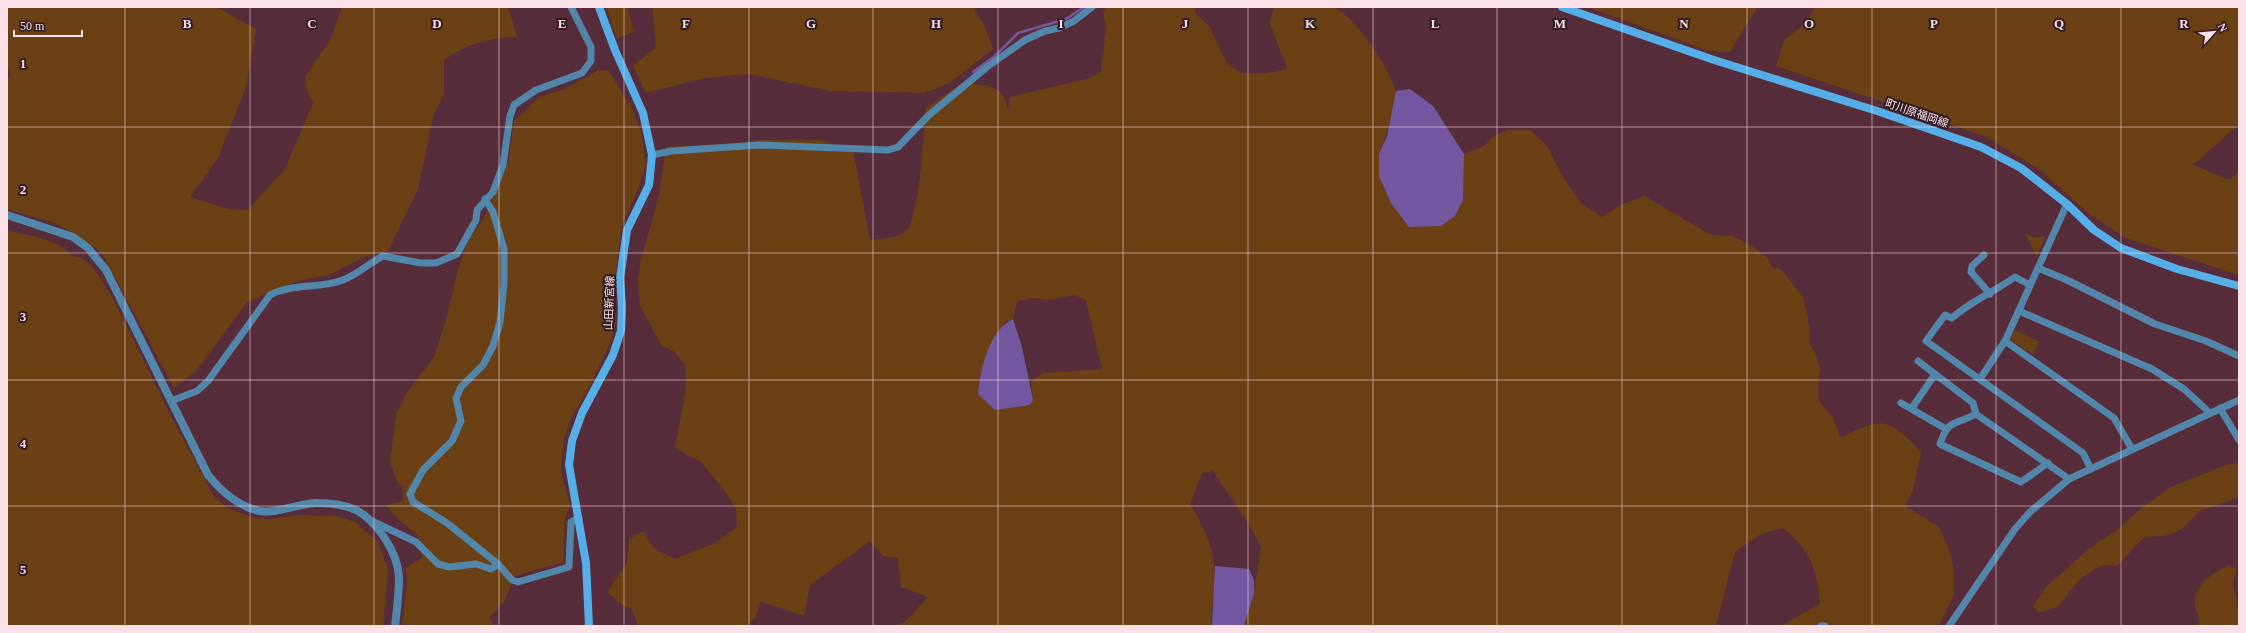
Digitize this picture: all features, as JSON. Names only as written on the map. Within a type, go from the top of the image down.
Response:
[{"type":"main road","name":"山田新宮線","points":[[589,626],[586,563],[569,465],[572,441],[582,413],[613,355],[621,331],[622,307],[620,278],[627,230],[649,185],[652,155],[643,114],[615,50],[599,7]]},
{"type":"main road","name":"町川原福岡線","points":[[1562,7],[1714,60],[1877,111],[1981,147],[2021,168],[2067,204],[2094,230],[2121,248],[2177,269],[2239,286]]},
{"type":"street","points":[[171,401],[197,391],[208,382],[270,295],[290,287],[329,284],[344,280],[383,256],[421,263],[436,263],[457,254],[476,220],[477,210],[492,192],[503,165],[510,116],[514,106],[536,90],[582,73],[591,61],[591,47],[571,7]]},
{"type":"street","points":[[652,155],[672,151],[759,145],[863,150],[888,150],[898,147],[929,115],[987,67],[1025,40],[1045,31],[1059,28],[1074,20],[1092,7]]},
{"type":"street","points":[[485,199],[493,212],[504,249],[504,284],[500,322],[493,346],[483,365],[460,387],[456,398],[460,421],[452,441],[423,470],[410,494],[413,502],[447,523],[498,564],[512,580],[518,582],[569,567],[571,522],[579,518]]},
{"type":"street","points":[[1980,379],[2005,341],[2067,204]]},
{"type":"street","points":[[7,215],[73,237],[88,248],[106,270],[208,475],[221,491],[240,503],[260,511],[316,503],[336,505],[355,510],[368,519],[416,542],[438,564],[449,567],[476,564],[491,569],[498,564]]},
{"type":"street","points":[[1984,255],[1972,266],[1971,272],[1990,294]]},
{"type":"street","points":[[2038,268],[2067,280],[2155,324],[2206,341],[2239,356]]},
{"type":"street","points":[[2030,285],[2015,277],[1990,294],[1967,305],[1952,318],[1945,314],[1926,340],[2083,453],[2091,469]]},
{"type":"street","points":[[2019,311],[2152,370],[2184,390],[2210,412]]},
{"type":"street","points":[[2005,341],[2114,418],[2132,449]]},
{"type":"street","points":[[1918,360],[1974,402],[1976,414],[2069,479]]},
{"type":"street","points":[[1912,408],[1935,374]]},
{"type":"street","points":[[1948,626],[2015,529],[2030,512],[2069,479],[2210,412],[2239,400]]},
{"type":"street","points":[[1901,403],[1946,429]]},
{"type":"street","points":[[2220,408],[2239,440]]},
{"type":"street","points":[[1976,414],[1950,424],[1946,429],[1940,444],[2021,482],[2048,463]]},
{"type":"street","points":[[368,519],[392,551],[399,576],[395,626]]},
{"type":"shaded area","points":[[7,7],[216,7],[256,29],[246,87],[219,156],[190,197],[228,209],[248,210],[285,169],[313,103],[306,88],[305,77],[331,38],[342,7],[508,7],[517,37],[498,38],[479,42],[452,54],[444,60],[444,95],[434,113],[418,189],[388,251],[366,256],[329,275],[297,281],[247,302],[197,370],[174,388],[103,255],[91,244],[55,223],[7,209],[7,78],[11,77],[7,66]]},
{"type":"shaded area","points":[[606,7],[627,7],[634,31],[617,39]]},
{"type":"shaded area","points":[[652,7],[973,7],[985,27],[993,49],[951,82],[925,93],[831,91],[748,74],[704,78],[646,93],[633,66],[656,47]]},
{"type":"shaded area","points":[[1107,7],[1196,7],[1195,13],[1209,26],[1227,63],[1240,73],[1268,73],[1288,69],[1270,24],[1274,7],[1332,7],[1350,19],[1370,42],[1386,69],[1395,90],[1387,132],[1379,154],[1463,200],[1464,154],[1484,146],[1491,138],[1507,130],[1530,130],[1547,146],[1564,179],[1581,203],[1601,217],[1621,205],[1644,196],[1711,235],[1732,236],[1749,244],[1768,258],[1772,267],[1781,269],[1803,297],[1810,330],[1809,342],[1815,353],[1820,369],[1818,386],[1819,401],[1833,418],[1841,438],[1866,426],[1885,424],[1901,432],[1921,452],[1913,490],[1905,506],[1939,527],[1950,552],[1953,565],[1954,594],[1939,626],[1831,626],[1826,621],[1811,626],[1781,626],[1820,604],[1815,571],[1811,562],[1800,544],[1783,528],[1761,534],[1735,552],[1716,626],[1244,626],[1254,593],[1261,547],[1247,521],[1213,471],[1202,473],[1190,504],[1210,545],[1214,565],[1214,589],[1211,613],[1212,626],[894,626],[905,622],[928,597],[901,587],[898,558],[883,556],[870,541],[810,585],[804,616],[760,601],[756,617],[746,626],[638,626],[632,609],[622,605],[607,592],[627,563],[629,539],[643,531],[655,549],[675,559],[715,543],[737,527],[736,508],[725,491],[701,462],[675,448],[686,389],[685,365],[675,352],[661,345],[640,305],[638,281],[641,260],[659,196],[666,147],[731,144],[763,140],[822,140],[838,146],[843,152],[853,151],[870,240],[895,237],[909,229],[917,200],[926,108],[962,83],[989,86],[998,90],[1003,96],[1009,112],[1009,97],[1087,79],[1101,72],[1106,28],[1103,11]],"holes":[[[1075,295],[1086,300],[1102,369],[1043,373],[1031,381],[1033,400],[1030,405],[995,410],[1004,323],[1013,319],[1017,301],[1034,298],[1048,300]]]},
{"type":"shaded area","points":[[1588,7],[1757,7],[1730,52],[1709,51]]},
{"type":"shaded area","points":[[1815,7],[2239,7],[2239,124],[2193,165],[2229,180],[2239,171],[2239,275],[2126,238],[2088,213],[2039,169],[1985,136],[1776,66],[1784,40],[1806,23]]},
{"type":"shaded area","points":[[599,70],[609,71],[632,109],[641,131],[646,164],[638,189],[622,225],[614,289],[616,322],[610,343],[590,386],[570,420],[564,439],[561,472],[570,506],[565,518],[563,562],[515,576],[504,602],[490,617],[493,626],[402,626],[407,583],[406,568],[422,558],[418,535],[397,518],[386,505],[403,501],[403,488],[397,481],[390,462],[396,414],[407,393],[434,357],[448,313],[457,273],[467,243],[487,212],[508,163],[514,121],[540,97],[565,89]]},
{"type":"shaded area","points":[[1410,89],[1433,106],[1464,154],[1463,200],[1455,216],[1441,226],[1409,227],[1391,203],[1379,176],[1379,154],[1387,136],[1396,91]]},
{"type":"shaded area","points":[[7,230],[50,241],[75,257],[80,257],[92,266],[112,297],[171,416],[213,495],[227,508],[255,518],[269,519],[298,515],[337,516],[355,522],[378,542],[388,570],[383,626],[7,626]]},
{"type":"shaded area","points":[[2025,233],[2034,238],[2045,236],[2037,257]]},
{"type":"shaded area","points":[[1013,319],[1022,347],[1033,400],[1030,405],[995,410],[978,394],[979,384],[987,352],[992,341],[1005,324]]},
{"type":"shaded area","points":[[2015,330],[2039,342],[2033,354],[2010,340]]},
{"type":"shaded area","points":[[2239,463],[2239,497],[2200,511],[2182,529],[2165,536],[2144,537],[2117,566],[2102,565],[2080,579],[2057,607],[2039,613],[2033,606],[2047,586],[2089,549],[2118,529],[2144,506],[2171,487],[2226,465]]},
{"type":"shaded area","points":[[2229,565],[2236,569],[2233,585],[2239,610],[2239,626],[2192,626],[2200,623],[2195,603],[2198,589],[2212,575]]},
{"type":"shaded area","points":[[1215,566],[1249,569],[1254,580],[1254,593],[1244,626],[1212,626]]},
{"type":"waterway","points":[[973,72],[995,56],[1018,33],[1066,19],[1084,7]]}]
